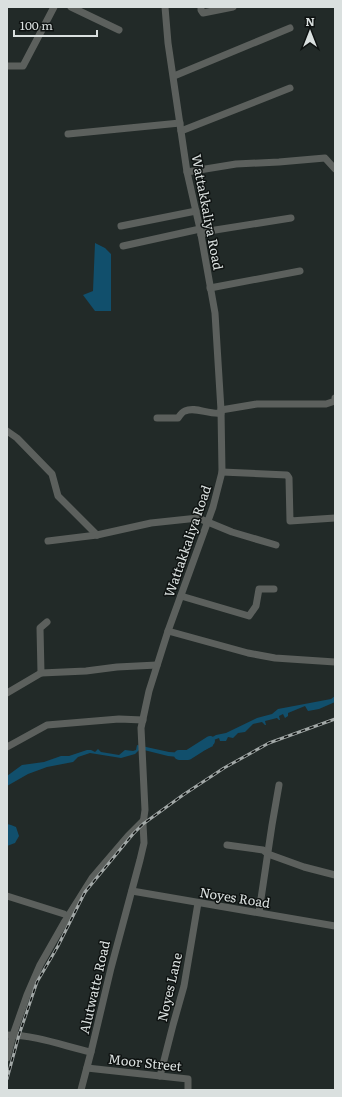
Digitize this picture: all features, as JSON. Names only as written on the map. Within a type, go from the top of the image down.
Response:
[{"type":"street","points":[[7,66],[23,66],[54,7]]},
{"type":"street","points":[[71,7],[119,30]]},
{"type":"street","name":"Wattakkaliya Road","points":[[132,891],[144,843],[145,810],[141,728],[149,690],[168,631],[213,507],[222,472],[221,411],[215,313],[181,131],[168,43],[165,7]]},
{"type":"street","points":[[200,7],[203,13],[233,7]]},
{"type":"street","points":[[174,76],[290,28]]},
{"type":"street","points":[[181,131],[290,88]]},
{"type":"street","points":[[68,134],[180,123]]},
{"type":"street","points":[[188,172],[236,164],[324,158],[335,169]]},
{"type":"street","points":[[121,226],[196,211]]},
{"type":"street","points":[[123,246],[209,230],[291,218]]},
{"type":"street","points":[[210,288],[300,271]]},
{"type":"street","points":[[158,418],[178,418],[185,410],[193,409],[217,414],[221,411],[257,404],[326,404],[335,401],[335,398]]},
{"type":"street","points":[[7,431],[18,438],[52,474],[58,496],[97,535]]},
{"type":"street","points":[[222,472],[286,475],[289,478],[290,521],[335,518]]},
{"type":"street","points":[[48,541],[97,535],[151,523],[198,518],[232,532],[276,545]]},
{"type":"street","points":[[181,596],[249,616],[256,606],[259,589],[274,589]]},
{"type":"street","points":[[40,673],[40,628],[47,622]]},
{"type":"street","points":[[168,631],[222,647],[268,657],[335,662]]},
{"type":"street","points":[[7,693],[40,673],[157,665]]},
{"type":"street","points":[[8,745],[47,725],[119,719],[143,720]]},
{"type":"street","points":[[259,912],[279,785]]},
{"type":"street","points":[[7,1058],[10,1035],[29,989],[40,965],[65,921],[92,878],[128,836],[144,820]]},
{"type":"street","points":[[227,845],[263,850],[268,854],[335,876]]},
{"type":"street","name":"Noyes Road","points":[[132,891],[335,926]]},
{"type":"street","name":"Alutwatte Road","points":[[82,1090],[124,916],[132,891]]},
{"type":"street","points":[[7,896],[64,914]]},
{"type":"street","name":"Noyes Lane","points":[[160,1076],[184,986],[198,903]]},
{"type":"street","points":[[10,1035],[19,1035],[46,1040],[92,1052]]},
{"type":"street","name":"Moor Street","points":[[88,1068],[188,1080],[188,1090]]},
{"type":"water","points":[[95,243],[105,248],[111,254],[111,311],[95,311],[83,295],[93,291]]},
{"type":"water","points":[[335,696],[335,702],[319,709],[308,711],[305,706],[288,713],[288,716],[285,718],[283,714],[279,716],[280,720],[277,718],[265,721],[266,725],[262,722],[253,724],[245,732],[238,733],[233,738],[228,737],[226,741],[220,741],[219,738],[211,741],[213,746],[205,750],[195,747],[216,735],[226,733],[257,718],[272,714],[278,709],[331,699]]},
{"type":"water","points":[[137,745],[169,752],[185,753],[195,747],[188,758],[168,756],[140,749],[135,754],[121,758],[90,753],[78,757],[73,762],[47,767],[28,774],[7,786],[7,776],[22,765],[44,762],[61,756],[69,756],[87,750],[95,752],[98,749],[101,752],[119,755],[125,750],[136,750]]},
{"type":"water","points":[[7,824],[16,827],[19,836],[15,843],[7,846]]},
{"type":"waterway","points":[[179,755],[188,755],[210,741]]},
{"type":"railway","points":[[7,1079],[19,1035],[37,982],[58,946],[85,892],[133,834],[143,824],[224,768],[269,743],[335,719]]}]
